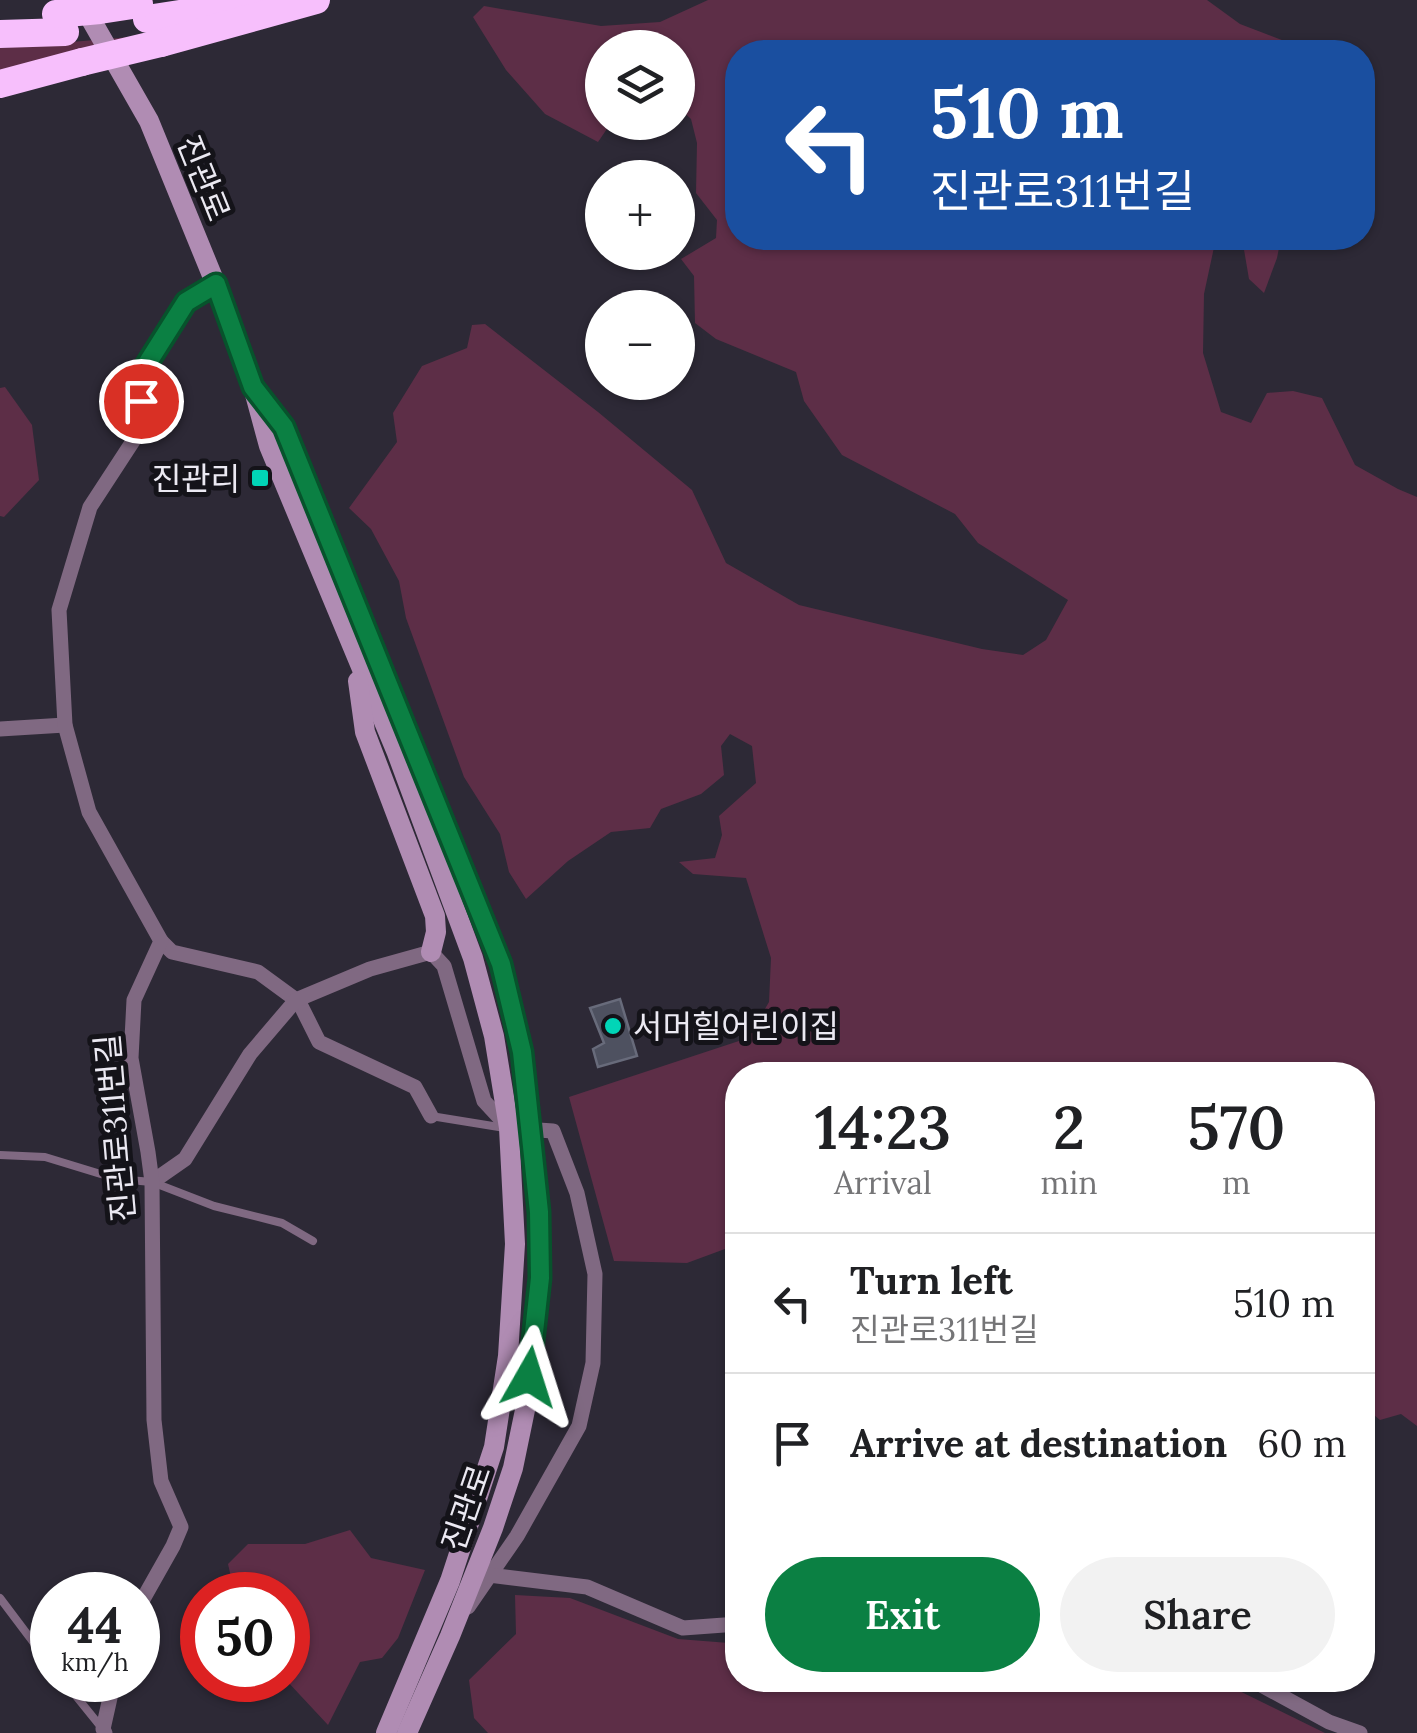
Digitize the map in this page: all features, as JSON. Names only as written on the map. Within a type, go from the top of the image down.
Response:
[{"type":"highway","points":[[0,84],[82,62],[149,22],[169,0]]},
{"type":"highway","points":[[149,22],[269,0]]},
{"type":"highway","points":[[0,34],[100,10],[149,22],[316,0]]},
{"type":"highway","points":[[0,16],[67,15]]},
{"type":"main road","name":"진관로","points":[[67,15],[149,121],[216,284],[253,387],[269,446],[396,753],[474,958],[494,1036],[509,1128],[516,1244],[508,1356],[494,1447],[450,1582],[391,1729]]},
{"type":"main road","name":"진관로","points":[[253,387],[284,427],[501,964],[522,1052],[531,1130],[539,1212],[540,1278],[525,1410],[512,1468],[450,1636],[391,1729]]},
{"type":"main road","points":[[355,654],[365,732],[435,916],[431,952]]},
{"type":"street","points":[[216,284],[186,302],[145,367],[136,435],[90,507],[59,610],[65,725],[89,812],[161,940],[172,952],[258,972],[296,1000],[319,1042],[414,1086],[431,1116]]},
{"type":"street","points":[[0,728],[65,725]]},
{"type":"street","name":"진관로311번길","points":[[158,1572],[181,1527],[161,1480],[154,1420],[152,1182],[131,1058],[134,1000],[161,940]]},
{"type":"street","points":[[152,1182],[185,1160],[250,1054],[296,1000],[370,968],[431,952],[444,966],[484,1100],[509,1128],[554,1132],[577,1193],[595,1274],[593,1363],[580,1426],[517,1536],[450,1636]]},
{"type":"street","points":[[489,1576],[587,1587],[683,1628],[725,1625]]},
{"type":"street","points":[[1274,1692],[1329,1722],[1360,1733]]},
{"type":"street","points":[[104,1731],[110,1702]]},
{"type":"lane","points":[[431,1116],[509,1128]]},
{"type":"lane","points":[[0,1155],[45,1158],[118,1179],[152,1182],[214,1206],[282,1223],[314,1241]]},
{"type":"lane","points":[[0,1598],[30,1638]]},
{"type":"lane","points":[[81,1702],[104,1731]]},
{"type":"shaded area","points":[[708,0],[1207,0],[1240,24],[1282,40],[725,40],[725,250],[1213,250],[1204,294],[1203,353],[1221,412],[1251,423],[1267,393],[1293,391],[1322,398],[1355,465],[1417,497],[1417,1426],[1401,1414],[1380,1420],[1375,1416],[1375,1062],[725,1062],[725,1249],[687,1263],[614,1261],[569,1097],[748,1038],[769,1002],[771,958],[746,878],[693,874],[679,862],[715,858],[722,835],[719,816],[756,783],[752,746],[730,734],[721,746],[724,775],[701,794],[661,809],[650,828],[611,832],[568,861],[526,899],[509,872],[500,834],[464,777],[406,618],[399,581],[371,529],[349,508],[397,442],[393,413],[422,366],[467,348],[472,325],[485,324],[692,490],[726,563],[799,605],[982,649],[1023,655],[1046,640],[1068,600],[978,543],[955,514],[842,455],[804,401],[796,372],[716,339],[695,323],[694,276],[689,270],[695,270],[695,251],[716,238],[717,220],[696,193],[695,30],[585,30],[585,135],[545,114],[506,70],[473,17],[484,6],[601,26],[660,22]]},
{"type":"shaded area","points":[[142,36],[0,71],[0,48]]},
{"type":"shaded area","points":[[1244,250],[1279,250],[1264,293],[1249,279]]},
{"type":"shaded area","points":[[5,387],[32,425],[39,480],[4,517],[0,516],[0,388]]},
{"type":"shaded area","points":[[350,1530],[371,1558],[425,1570],[398,1638],[382,1658],[360,1662],[328,1725],[307,1702],[310,1702],[310,1572],[230,1572],[228,1564],[248,1544],[305,1544]]},
{"type":"shaded area","points":[[515,1595],[570,1598],[678,1639],[725,1643],[725,1692],[1241,1692],[1325,1733],[488,1733],[474,1718],[469,1680],[516,1634]]},
{"type":"building","name":"서머힐어린이집","points":[[620,999],[637,1056],[598,1067],[593,1049],[604,1043],[590,1008]]},
{"type":"place","name":"진관리","points":[[260,478]]},
{"type":"place","name":"서머힐어린이집","points":[[613,1026]]},
{"type":"route","points":[[141,401],[145,367],[186,302],[216,284],[253,387],[284,427],[501,964],[522,1052],[539,1212],[540,1278],[529,1377]]}]
